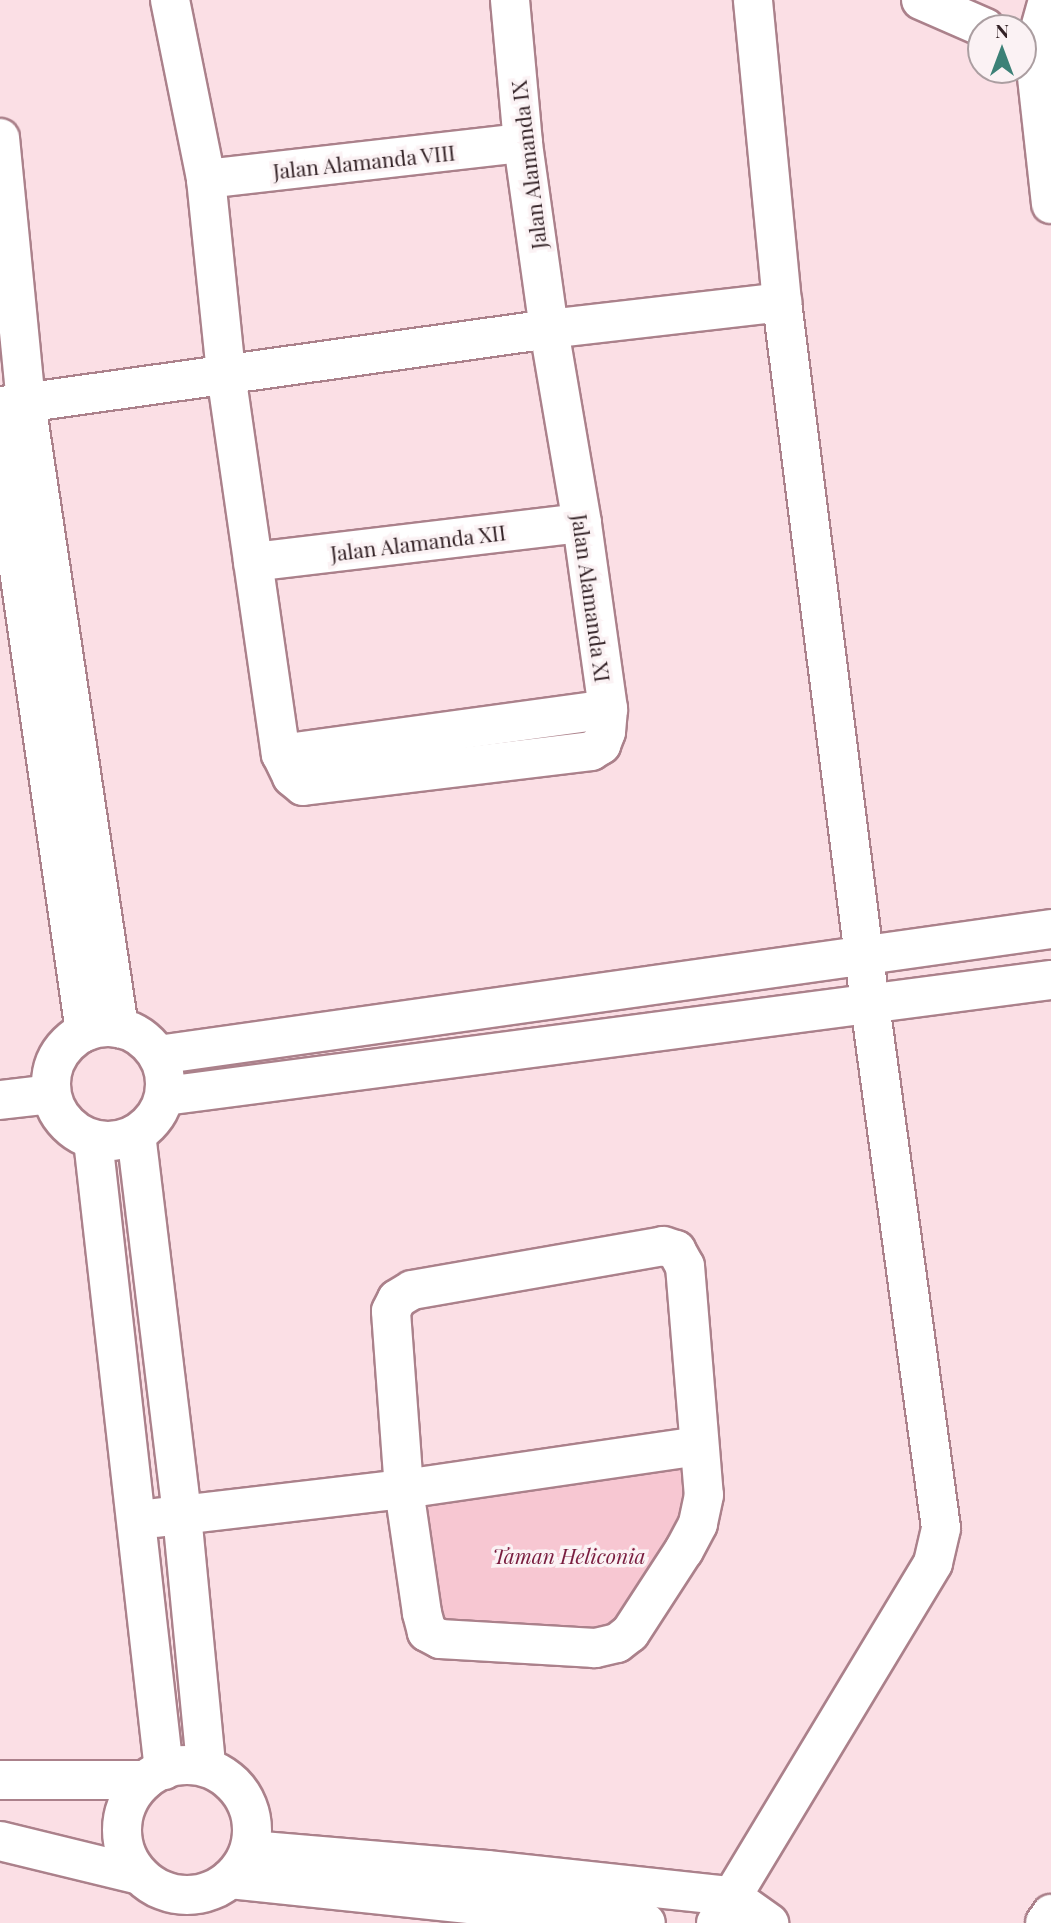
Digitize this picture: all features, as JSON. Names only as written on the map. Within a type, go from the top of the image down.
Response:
[{"type":"street","points":[[170,0],[206,179],[226,374],[253,562]]},
{"type":"street","name":"Jalan Alamanda IX","points":[[510,0],[523,143],[549,329]]},
{"type":"street","points":[[724,1910],[933,1563],[942,1528],[870,1004],[782,302],[752,0]]},
{"type":"street","points":[[921,0],[967,20]]},
{"type":"street","points":[[1037,45],[1048,0]]},
{"type":"street","points":[[1037,59],[1051,204]]},
{"type":"street","points":[[0,138],[13,405],[102,1030]]},
{"type":"street","name":"Jalan Alamanda VIII","points":[[206,179],[523,143]]},
{"type":"street","points":[[13,405],[549,329],[782,302]]},
{"type":"street","name":"Jalan Alamanda XI","points":[[253,562],[281,754],[292,777],[303,786],[592,751],[601,745],[606,732],[608,709],[582,523],[549,329]]},
{"type":"street","points":[[0,437],[102,1030]]},
{"type":"street","name":"Jalan Alamanda XII","points":[[253,562],[582,523]]},
{"type":"street","points":[[159,1055],[1051,929]]},
{"type":"street","points":[[165,1096],[1051,980]]},
{"type":"street","points":[[102,1030],[135,1033],[159,1055],[165,1075],[165,1096],[155,1119],[136,1135],[115,1141],[93,1140],[73,1130],[58,1115],[51,1094],[50,1081],[57,1057],[64,1046],[102,1030]]},
{"type":"street","points":[[0,1100],[51,1094]]},
{"type":"street","points":[[136,1135],[182,1516],[206,1766]]},
{"type":"street","points":[[93,1140],[136,1520],[155,1775]]},
{"type":"street","points":[[663,1246],[676,1250],[685,1266],[699,1446],[704,1495],[698,1524],[630,1633],[617,1643],[595,1648],[440,1639],[427,1632],[404,1489],[391,1311],[397,1299],[412,1290],[663,1246]]},
{"type":"street","points":[[136,1520],[404,1489],[699,1446]]},
{"type":"street","points":[[198,1923],[232,1873],[253,1830],[250,1811],[242,1793],[228,1779],[206,1766],[174,1766],[155,1775],[131,1797],[123,1816],[122,1837],[128,1857],[140,1875],[156,1887],[176,1894],[197,1895],[232,1873],[487,1870],[724,1910],[769,1923]]},
{"type":"street","points":[[0,1780],[155,1775]]},
{"type":"street","points":[[1,1844],[140,1875]]},
{"type":"street","points":[[232,1873],[456,1914],[646,1923]]},
{"type":"street","points":[[1045,1923],[1051,1913]]},
{"type":"green space","name":"Taman Heliconia","points":[[699,1446],[704,1495],[630,1633],[427,1632],[404,1489]]}]
